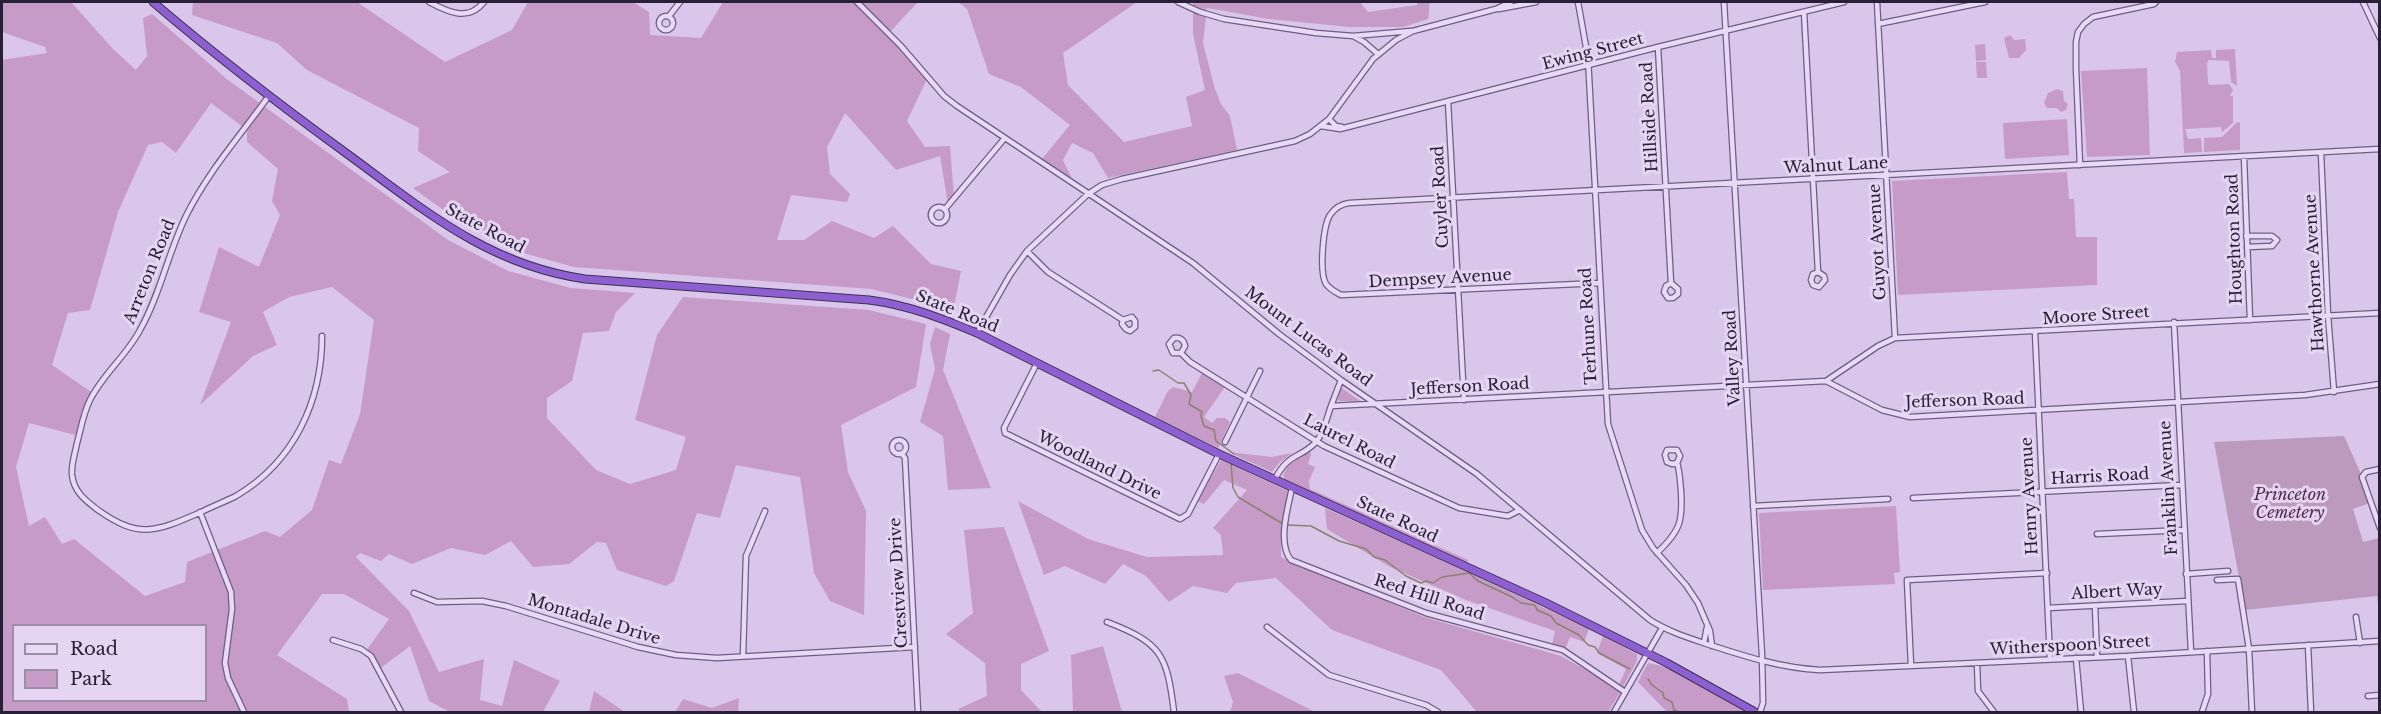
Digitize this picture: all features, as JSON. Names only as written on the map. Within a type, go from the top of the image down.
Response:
[{"type":"highway","name":"State Road","points":[[153,2],[268,97],[443,223],[490,251],[531,268],[585,279],[879,301],[922,311],[977,333],[1219,454],[1546,603],[1707,684],[1755,712]]},
{"type":"street","points":[[429,2],[459,15],[471,12],[484,2]]},
{"type":"street","points":[[669,16],[680,2]]},
{"type":"street","name":"Mount Lucas Road","points":[[857,2],[901,46],[945,96],[1004,139],[1194,263],[1279,334],[1477,474],[1650,620],[1662,628],[1762,661]]},
{"type":"street","points":[[1178,2],[1224,19],[1353,36],[1413,31],[1496,9],[1511,2]]},
{"type":"street","points":[[1496,9],[1507,9],[1536,2]]},
{"type":"street","name":"Terhune Road","points":[[1578,2],[1586,39],[1588,65],[1608,424],[1640,526],[1657,553],[1692,594],[1707,624],[1712,646]]},
{"type":"street","name":"Valley Road","points":[[1724,2],[1762,661],[1763,703],[1760,712]]},
{"type":"street","name":"Ewing Street","points":[[1321,126],[1337,130],[1658,47],[1844,2]]},
{"type":"street","name":"Guyot Avenue","points":[[1876,2],[1895,338]]},
{"type":"street","points":[[1878,24],[1984,2]]},
{"type":"street","points":[[2080,165],[2076,50],[2078,32],[2093,17],[2156,2]]},
{"type":"street","points":[[2363,2],[2379,38]]},
{"type":"street","points":[[1804,12],[1818,272]]},
{"type":"street","points":[[977,333],[1005,282],[1028,251],[1088,194],[1102,185],[1122,179],[1284,144],[1310,134],[1329,119],[1378,54],[1396,40],[1413,31]]},
{"type":"street","points":[[1353,36],[1378,54]]},
{"type":"street","name":"Hillside Road","points":[[1658,47],[1671,284]]},
{"type":"street","name":"Arreton Road","points":[[268,97],[205,183],[187,213],[144,323],[95,391],[86,409],[72,464],[72,478],[81,496],[124,526],[140,530],[158,529],[234,497],[277,463],[293,442],[316,392],[321,366],[322,336]]},
{"type":"street","name":"Cuyler Road","points":[[1448,101],[1464,400]]},
{"type":"street","points":[[1329,119],[1336,126],[1348,127]]},
{"type":"street","points":[[945,209],[1004,139]]},
{"type":"street","name":"Walnut Lane","points":[[1324,245],[1330,215],[1338,206],[1344,204],[2379,149]]},
{"type":"street","name":"Hawthorne Avenue","points":[[2321,153],[2328,315],[2334,392]]},
{"type":"street","name":"Houghton Road","points":[[2244,157],[2250,320]]},
{"type":"street","points":[[2246,236],[2272,236],[2277,240],[2272,246],[2247,248]]},
{"type":"street","name":"Dempsey Avenue","points":[[1324,245],[1322,268],[1324,279],[1330,289],[1341,295],[1599,284]]},
{"type":"street","points":[[1028,251],[1048,272],[1123,320]]},
{"type":"street","name":"Moore Street","points":[[1826,381],[1878,346],[1895,338],[2379,313]]},
{"type":"street","name":"Franklin Avenue","points":[[2174,322],[2191,652]]},
{"type":"street","name":"Henry Avenue","points":[[2035,332],[2050,659]]},
{"type":"street","name":"Laurel Road","points":[[1181,353],[1190,362],[1316,442],[1459,508],[1508,516],[1520,510]]},
{"type":"street","name":"Woodland Drive","points":[[1037,363],[1004,428],[1005,433],[1176,518],[1183,518],[1188,514],[1219,454]]},
{"type":"street","points":[[1225,442],[1260,371]]},
{"type":"street","points":[[1275,479],[1289,459],[1316,442],[1341,380]]},
{"type":"street","name":"Jefferson Road","points":[[1331,406],[1826,381],[1882,410],[1901,416],[2334,392],[2379,384]]},
{"type":"street","name":"Crestview Drive","points":[[902,453],[918,712]]},
{"type":"street","points":[[1657,553],[1672,539],[1681,521],[1682,508],[1677,463]]},
{"type":"street","points":[[2379,469],[2366,472],[2362,477],[2379,528]]},
{"type":"street","name":"Harris Road","points":[[1912,498],[2181,485]]},
{"type":"street","name":"Red Hill Road","points":[[1292,488],[1284,527],[1286,551],[1291,560],[1426,613],[1563,650],[1625,692]]},
{"type":"street","points":[[1753,506],[1888,499]]},
{"type":"street","points":[[743,656],[746,556],[765,511]]},
{"type":"street","points":[[200,512],[231,592],[232,609],[225,663],[228,678],[244,712]]},
{"type":"street","points":[[2097,534],[2184,530]]},
{"type":"street","points":[[2186,574],[2228,571]]},
{"type":"street","points":[[1911,666],[1907,580],[2047,573]]},
{"type":"street","points":[[2217,580],[2238,579],[2249,649],[2252,712]]},
{"type":"street","name":"Montadale Drive","points":[[414,593],[438,602],[482,602],[506,606],[656,652],[706,658],[915,647]]},
{"type":"street","name":"Albert Way","points":[[2048,608],[2187,601]]},
{"type":"street","points":[[2095,606],[2097,657]]},
{"type":"street","points":[[2356,617],[2360,643]]},
{"type":"street","points":[[1107,622],[1137,634],[1149,642],[1159,654],[1170,678],[1174,712]]},
{"type":"street","points":[[1704,643],[1707,624]]},
{"type":"street","points":[[1267,627],[1329,675],[1426,705],[1438,712]]},
{"type":"street","points":[[1614,712],[1662,628]]},
{"type":"street","points":[[333,640],[361,649],[371,656],[401,712]]},
{"type":"street","name":"Witherspoon Street","points":[[1762,661],[1820,670],[2128,656],[2379,641]]},
{"type":"street","points":[[2308,645],[2311,712]]},
{"type":"street","points":[[2202,712],[2208,694],[2207,651]]},
{"type":"street","points":[[2128,656],[2134,712]]},
{"type":"street","points":[[2076,658],[2081,712]]},
{"type":"street","points":[[1977,663],[1978,691],[1994,712]]},
{"type":"street","points":[[2368,696],[2379,695]]},
{"type":"green space","points":[[2,2],[71,2],[114,50],[136,70],[147,56],[143,18],[152,14],[228,80],[448,240],[508,271],[571,288],[635,293],[616,312],[609,331],[583,333],[572,381],[547,398],[547,418],[596,470],[630,484],[676,470],[686,437],[635,420],[657,335],[683,297],[869,310],[926,324],[916,387],[841,425],[848,472],[866,511],[864,615],[830,601],[814,573],[800,477],[736,465],[720,518],[697,513],[674,581],[666,586],[617,570],[606,543],[597,542],[569,564],[533,567],[511,541],[485,555],[451,548],[412,564],[389,554],[381,561],[360,553],[356,557],[409,611],[439,672],[484,659],[480,700],[502,706],[514,660],[560,681],[545,712],[450,712],[429,701],[410,646],[378,670],[366,651],[389,619],[344,594],[322,594],[277,655],[347,699],[349,712],[2,712],[2,60],[47,53],[45,47],[2,32]],"holes":[[[211,103],[247,130],[247,142],[278,169],[272,201],[280,215],[259,267],[219,247],[199,312],[231,322],[200,405],[253,356],[277,345],[263,312],[289,297],[332,287],[374,320],[360,414],[341,464],[329,460],[312,510],[280,537],[265,531],[187,562],[185,582],[145,596],[74,539],[62,544],[45,517],[29,526],[16,467],[29,423],[79,436],[94,394],[52,365],[68,313],[90,310],[118,212],[148,145],[162,142],[176,153]]]},
{"type":"green space","points":[[193,2],[357,2],[445,62],[512,30],[528,2],[633,2],[649,12],[650,35],[701,38],[723,2],[918,2],[889,33],[928,77],[907,121],[925,147],[950,146],[954,197],[948,204],[940,156],[896,170],[845,113],[827,147],[830,174],[850,194],[847,202],[791,195],[777,240],[804,240],[832,221],[874,238],[893,226],[931,264],[961,271],[953,312],[941,306],[871,289],[574,267],[516,251],[460,222],[413,188],[450,172],[418,151],[419,128],[307,70],[277,43],[192,15]]},
{"type":"green space","points":[[958,2],[1137,2],[1063,53],[1068,85],[1124,142],[1192,126],[1186,97],[1205,90],[1193,34],[1193,2],[1360,2],[1368,12],[1417,5],[1418,2],[1430,2],[1428,19],[1403,27],[1349,27],[1269,19],[1207,8],[1203,43],[1215,89],[1221,104],[1230,116],[1237,150],[1108,178],[1093,153],[1072,143],[1063,160],[1072,179],[1042,159],[1070,125],[1021,87],[989,74],[967,9]]},
{"type":"green space","points":[[2010,35],[2014,40],[2025,39],[2026,50],[2019,58],[2009,58],[2004,38]]},
{"type":"green space","points":[[1985,44],[1986,60],[1976,61],[1975,45]]},
{"type":"green space","points":[[2235,49],[2237,86],[2231,82],[2229,61],[2209,60],[2207,63],[2208,83],[2210,85],[2229,84],[2233,90],[2230,96],[2233,96],[2233,123],[2222,132],[2221,127],[2185,129],[2188,139],[2201,138],[2202,152],[2184,153],[2180,71],[2175,62],[2177,52],[2211,50],[2212,58],[2216,58],[2216,50]]},
{"type":"green space","points":[[1976,62],[1986,62],[1987,78],[1977,78]]},
{"type":"green space","points":[[2147,68],[2150,155],[2087,157],[2081,71]]},
{"type":"green space","points":[[2057,89],[2063,91],[2064,101],[2068,104],[2066,110],[2061,112],[2057,108],[2047,108],[2044,103],[2048,93]]},
{"type":"green space","points":[[2067,119],[2069,155],[2005,159],[2003,123]]},
{"type":"green space","points":[[2237,122],[2240,123],[2240,150],[2204,152],[2204,138],[2222,137]]},
{"type":"green space","points":[[2067,172],[2069,199],[2074,199],[2076,237],[2097,237],[2097,285],[1898,295],[1892,181]]},
{"type":"green space","points":[[935,327],[950,334],[943,370],[991,488],[948,490],[943,436],[920,422],[935,369],[930,344]]},
{"type":"green space","points":[[1202,373],[1225,387],[1204,417],[1212,423],[1217,418],[1225,418],[1230,422],[1218,448],[1155,417],[1168,391],[1173,387],[1192,392]]},
{"type":"green space","points":[[1341,388],[1360,401],[1339,401]]},
{"type":"green space","name":"Princeton Cemetery","points":[[2344,436],[2361,474],[2370,503],[2353,509],[2363,542],[2379,538],[2379,613],[2377,596],[2245,610],[2214,442]]},
{"type":"green space","points":[[1310,451],[1308,464],[1315,467],[1309,481],[1310,489],[1468,560],[1467,563],[1285,480],[1283,475],[1289,463]]},
{"type":"green space","points":[[1228,452],[1272,457],[1292,453],[1272,472]]},
{"type":"green space","points":[[1221,460],[1288,491],[1281,527],[1281,557],[1424,617],[1561,656],[1622,690],[1608,712],[1477,712],[1441,670],[1332,630],[1276,578],[1236,583],[1227,593],[1193,586],[1169,602],[1146,576],[1123,564],[1105,584],[1065,566],[1044,575],[1018,501],[1088,539],[1147,557],[1223,555],[1221,535],[1213,528],[1247,490],[1224,480],[1204,504],[1197,501]]},
{"type":"green space","points":[[1896,506],[1900,572],[1894,573],[1895,584],[1763,590],[1759,513]]},
{"type":"green space","points":[[1325,508],[1589,629],[1584,642],[1570,637],[1565,650],[1552,645],[1555,631],[1466,600],[1390,567],[1327,529]]},
{"type":"green space","points":[[1004,527],[1049,651],[1021,664],[1021,690],[1042,712],[961,712],[958,709],[987,696],[985,663],[946,634],[973,613],[964,530]]},
{"type":"green space","points":[[1603,636],[1637,654],[1637,661],[1623,687],[1619,685],[1626,669],[1597,653]]},
{"type":"green space","points":[[1103,646],[1122,712],[1073,712],[1071,655]]},
{"type":"green space","points":[[1648,663],[1688,676],[1749,712],[1667,712],[1638,682]]},
{"type":"green space","points":[[1238,673],[1315,712],[1230,712],[1233,702],[1224,676]]},
{"type":"green space","points":[[594,691],[625,712],[589,712]]},
{"type":"green space","points":[[739,698],[738,712],[675,712],[683,699],[712,708]]},
{"type":"waterway","points":[[1153,371],[1159,370],[1178,383],[1184,383],[1191,395],[1189,404],[1202,412],[1204,426],[1214,430],[1216,441],[1234,454]]},
{"type":"waterway","points":[[1231,463],[1233,488],[1238,497],[1283,524]]},
{"type":"waterway","points":[[1287,525],[1311,526],[1339,541],[1366,549],[1374,557],[1385,560],[1406,576],[1421,583],[1426,581],[1433,583],[1442,577],[1469,573],[1478,581],[1521,603],[1535,605],[1537,610],[1551,616],[1556,623],[1579,635],[1599,653],[1630,669]]},
{"type":"waterway","points":[[1648,679],[1663,693],[1664,698],[1672,702],[1674,710],[1679,712]]}]
